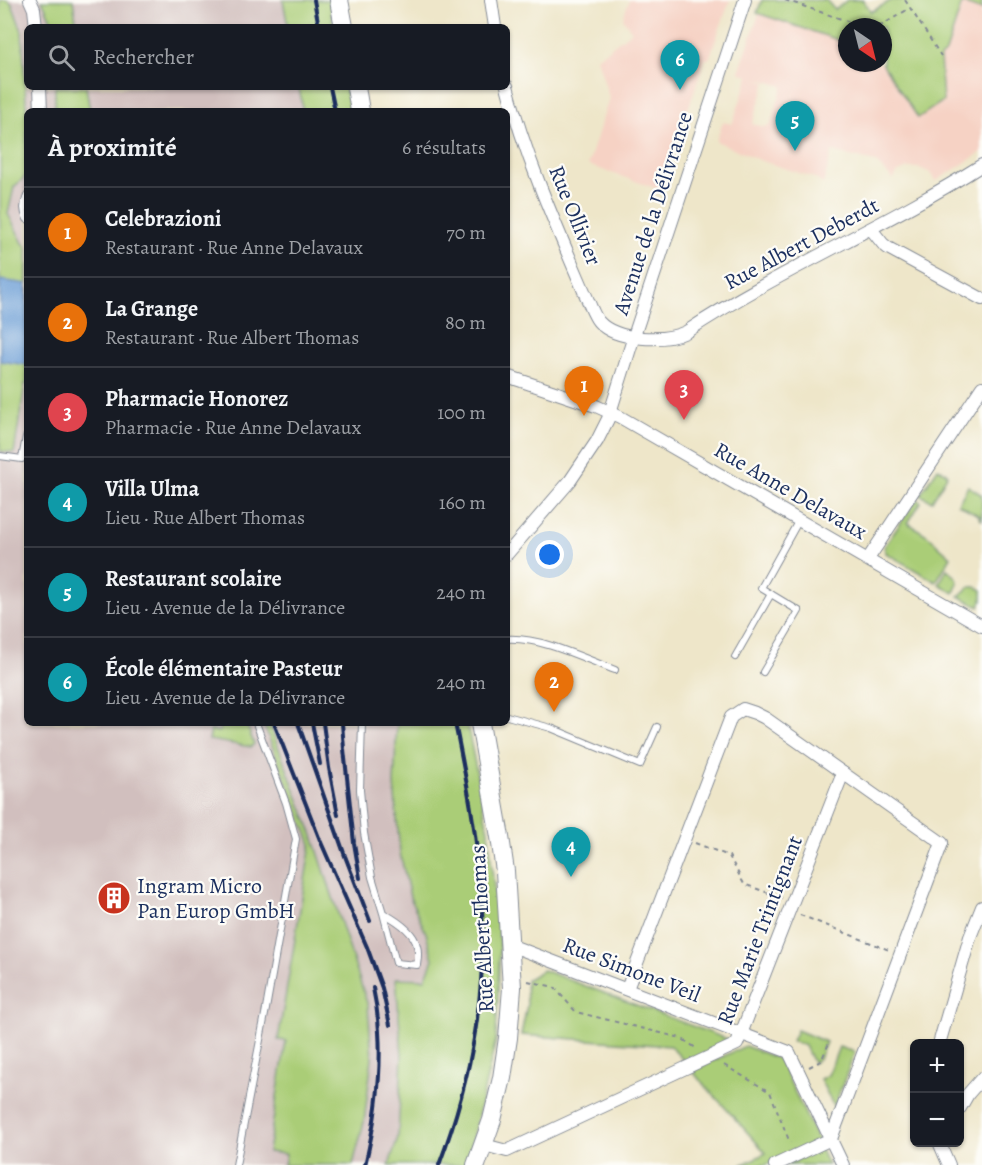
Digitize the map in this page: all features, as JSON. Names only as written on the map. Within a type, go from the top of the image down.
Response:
[{"type":"street","points":[[30,0],[34,9],[36,24]]},
{"type":"street","points":[[339,0],[343,24]]},
{"type":"street","points":[[491,0],[495,24]]},
{"type":"street","name":"Avenue de la Délivrance","points":[[510,550],[577,471],[597,441],[610,412],[745,0]]},
{"type":"street","points":[[40,90],[41,108]]},
{"type":"street","points":[[356,90],[360,108]]},
{"type":"street","name":"Rue Ollivier","points":[[508,90],[520,133],[592,310],[605,327],[620,334],[634,336]]},
{"type":"street","name":"Rue Albert Deberdt","points":[[634,336],[655,338],[679,335],[750,292],[872,229],[957,182],[982,165]]},
{"type":"street","points":[[872,229],[888,248],[982,299]]},
{"type":"street","name":"Rue Anne Delavaux","points":[[510,376],[610,412],[982,626]]},
{"type":"street","points":[[868,559],[982,387]]},
{"type":"street","points":[[627,989],[731,717],[743,709],[765,718],[942,843],[831,1139],[775,1165]]},
{"type":"street","name":"Rue Albert Thomas","points":[[476,1165],[496,1107],[506,1056],[512,977],[505,871],[481,726]]},
{"type":"street","name":"Rue Marie Trintignant","points":[[484,1145],[507,1151],[737,1044],[843,773]]},
{"type":"street","points":[[940,1039],[970,937],[982,907]]},
{"type":"street","points":[[970,937],[982,945]]},
{"type":"street","name":"Rue Simone Veil","points":[[510,945],[789,1052],[843,1165]]},
{"type":"street","points":[[964,1100],[982,1078]]},
{"type":"street","points":[[941,1147],[949,1163]]},
{"type":"street","points":[[947,1147],[949,1163]]},
{"type":"lane","points":[[0,456],[22,459],[24,448]]},
{"type":"lane","points":[[763,672],[800,611],[761,588],[800,520]]},
{"type":"lane","points":[[735,657],[771,594]]},
{"type":"lane","points":[[510,639],[542,643],[615,670]]},
{"type":"lane","points":[[510,717],[551,728],[640,765],[657,727]]},
{"type":"lane","points":[[236,1165],[296,838],[286,803],[257,726]]},
{"type":"lane","points":[[362,726],[360,790],[364,833],[372,877],[396,963],[417,965],[417,943],[409,931],[383,913]]},
{"type":"path","points":[[785,0],[838,18]]},
{"type":"path","points":[[905,0],[941,56]]},
{"type":"path","points":[[892,19],[910,9]]},
{"type":"path","points":[[684,839],[729,856],[744,884],[900,954]]},
{"type":"path","points":[[512,977],[554,987],[576,1012],[681,1038],[770,1092],[795,1155]]},
{"type":"path","points":[[799,1072],[821,1061],[830,1043]]},
{"type":"shaded area","points":[[0,0],[329,0],[333,24],[24,24],[24,90],[346,90],[349,108],[24,108],[24,726],[468,726],[488,830],[500,945],[496,1040],[469,1155],[464,1165],[0,1165]]},
{"type":"shaded area","points":[[629,0],[730,0],[709,59],[705,59],[661,190],[588,165],[609,98],[597,58],[632,31],[623,19]]},
{"type":"shaded area","points":[[962,2],[982,10],[982,152],[936,181],[929,172],[919,168],[908,168],[898,172],[893,179],[875,162],[832,152],[823,184],[815,178],[762,161],[716,141],[723,122],[732,124],[749,76],[739,72],[759,14],[838,40],[838,72],[888,72],[918,118],[943,101],[940,57],[946,52]],"holes":[[[753,77],[783,86],[770,125],[765,127],[752,124],[766,82]]]},
{"type":"green space","points":[[0,0],[8,0],[12,4],[22,31],[26,108],[24,108],[24,178],[14,187],[8,214],[24,244],[24,390],[14,453],[0,451]]},
{"type":"green space","points":[[42,0],[73,0],[77,24],[52,24]]},
{"type":"green space","points":[[283,0],[329,0],[333,24],[287,24]]},
{"type":"green space","points":[[762,0],[826,0],[835,10],[847,0],[863,0],[871,12],[892,0],[956,0],[962,2],[963,0],[982,0],[982,10],[962,3],[946,52],[940,57],[943,101],[918,118],[888,72],[892,72],[892,18],[838,18],[838,40],[757,13]]},
{"type":"green space","points":[[55,90],[86,90],[90,108],[55,108]]},
{"type":"green space","points":[[300,90],[346,90],[349,108],[302,108]]},
{"type":"green space","points":[[938,468],[948,474],[932,501],[920,495]]},
{"type":"green space","points":[[968,486],[982,495],[982,520],[980,516],[958,504]]},
{"type":"green space","points":[[917,499],[921,502],[908,523],[927,535],[951,557],[936,582],[886,553],[884,547]]},
{"type":"green space","points":[[947,569],[957,578],[958,583],[954,593],[939,584]]},
{"type":"green space","points":[[969,587],[982,590],[982,601],[979,607],[959,596]]},
{"type":"green space","points":[[220,726],[247,726],[254,744],[251,747],[209,740],[211,730],[219,732]]},
{"type":"green space","points":[[264,726],[270,726],[313,836],[368,1006],[372,1058],[364,1122],[353,1165],[284,1165],[286,1154],[268,1152],[286,1041],[278,1040],[311,844]]},
{"type":"green space","points":[[397,726],[468,726],[488,830],[500,945],[496,1040],[469,1155],[464,1165],[389,1165],[398,1137],[402,1056],[396,978],[425,979],[433,959],[426,933],[410,897],[400,853],[394,784]]},
{"type":"green space","points":[[543,970],[735,1042],[687,1064],[670,1046],[521,1035],[527,1005],[526,980]]},
{"type":"green space","points":[[797,1030],[826,1042],[819,1059],[813,1063],[805,1046],[792,1041]]},
{"type":"green space","points":[[745,1046],[779,1059],[818,1141],[766,1165],[741,1165],[766,1153],[692,1071]]},
{"type":"green space","points":[[839,1047],[855,1052],[834,1107],[820,1079],[828,1075]]},
{"type":"green space","points":[[820,1148],[828,1165],[785,1165]]},
{"type":"water","points":[[0,280],[24,284],[24,365],[0,361]]},
{"type":"railway","points":[[314,0],[318,24]]},
{"type":"railway","points":[[331,90],[334,108]]},
{"type":"railway","points":[[275,726],[320,840],[367,947],[382,988],[390,1025]]},
{"type":"railway","points":[[299,726],[370,921]]},
{"type":"railway","points":[[313,726],[320,764]]},
{"type":"railway","points":[[323,726],[338,815]]},
{"type":"railway","points":[[342,726],[354,843],[360,878]]},
{"type":"railway","points":[[439,1165],[461,1098],[469,1064],[480,996],[482,962],[483,927],[477,848],[456,726]]},
{"type":"railway","points":[[365,1165],[374,1121],[380,1055],[373,988]]},
{"type":"place","name":"École élémentaire Pasteur","points":[[680,90]]},
{"type":"place","name":"Restaurant scolaire","points":[[795,151]]},
{"type":"place","name":"Celebrazioni","points":[[584,416]]},
{"type":"place","name":"Pharmacie Honorez","points":[[684,420]]},
{"type":"place","name":"La Grange","points":[[554,712]]},
{"type":"place","name":"Villa Ulma","points":[[571,877]]},
{"type":"place","name":"Ingram Micro Pan Europ GmbH","points":[[114,898]]}]
